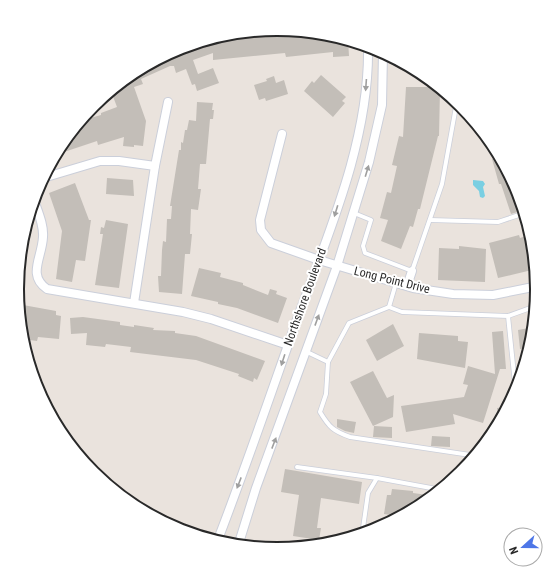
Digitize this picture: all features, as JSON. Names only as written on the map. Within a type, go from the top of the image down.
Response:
[{"type":"street","name":"Northshore Boulevard","points":[[219,536],[252,450],[288,345],[333,222],[356,142],[365,98],[368,52]]},
{"type":"street","name":"Northshore Boulevard","points":[[240,540],[256,488],[337,266],[369,162],[382,105],[384,59]]},
{"type":"street","points":[[134,303],[155,166],[168,102]]},
{"type":"street","name":"Long Point Drive","points":[[282,134],[260,220],[261,230],[271,243],[337,266],[396,283],[453,294],[493,295],[531,287]]},
{"type":"street","points":[[51,176],[100,161],[119,160],[155,166]]},
{"type":"street","points":[[37,209],[42,226],[43,237],[36,277],[39,284],[47,290],[134,303],[211,319],[288,345]]},
{"type":"street","points":[[407,286],[412,271]]},
{"type":"lane","points":[[354,212],[371,220],[363,246],[365,252],[412,271],[442,184],[456,109]]},
{"type":"lane","points":[[430,220],[498,222],[520,215]]},
{"type":"lane","points":[[389,307],[396,283]]},
{"type":"lane","points":[[470,455],[350,437],[337,433],[329,426],[320,412],[326,394],[328,362],[349,323],[389,307],[402,312],[508,316],[530,308]]},
{"type":"lane","points":[[508,316],[515,380]]},
{"type":"lane","points":[[305,351],[328,362]]},
{"type":"lane","points":[[297,467],[377,478],[435,489]]},
{"type":"lane","points":[[364,528],[368,493],[377,478]]},
{"type":"water","points":[[473,180],[483,181],[485,184],[483,187],[485,196],[483,198],[480,197],[479,191],[473,185]]},
{"type":"building","points":[[278,36],[311,38],[348,46],[349,56],[333,57],[333,52],[286,57],[285,53],[213,60],[213,53],[193,60],[198,74],[213,68],[219,83],[197,91],[195,84],[192,85],[186,69],[176,73],[174,66],[170,66],[141,79],[143,84],[134,87],[146,121],[143,146],[123,146],[124,137],[98,145],[97,141],[65,152],[76,135],[91,118],[101,115],[101,113],[117,107],[113,96],[123,88],[165,62],[196,49],[244,38]]},
{"type":"building","points":[[321,75],[346,97],[342,101],[345,103],[333,117],[304,91],[312,81],[314,83]]},
{"type":"building","points":[[274,76],[276,83],[284,80],[288,94],[266,101],[265,98],[259,100],[254,85],[267,81],[266,79]]},
{"type":"building","points":[[406,87],[430,87],[440,95],[439,136],[420,209],[418,209],[413,227],[410,226],[401,249],[381,241],[388,220],[380,218],[387,192],[391,193],[397,166],[392,165],[399,136],[403,137]]},
{"type":"building","points":[[197,102],[213,103],[212,110],[214,110],[213,119],[210,119],[206,164],[200,164],[198,189],[201,189],[198,210],[191,209],[190,234],[192,234],[190,254],[185,254],[182,294],[159,292],[158,276],[161,276],[162,250],[163,241],[166,242],[167,219],[171,219],[172,206],[170,206],[179,150],[181,150],[181,142],[183,143],[185,130],[187,130],[189,120],[196,121]]},
{"type":"building","points":[[494,158],[505,177],[519,212],[511,214],[501,184],[499,184],[492,159]]},
{"type":"building","points":[[107,178],[133,180],[134,196],[106,194]]},
{"type":"building","points":[[75,183],[89,220],[91,220],[85,261],[76,260],[72,282],[56,279],[62,231],[49,193]]},
{"type":"building","points":[[106,220],[128,224],[119,288],[95,285],[103,234],[100,234],[101,227],[104,228]]},
{"type":"building","points":[[519,235],[520,238],[525,236],[530,270],[498,278],[489,243]]},
{"type":"building","points":[[459,246],[486,249],[485,282],[438,280],[439,248],[459,249]]},
{"type":"building","points":[[199,268],[221,273],[220,277],[243,283],[243,285],[268,295],[270,289],[277,291],[276,294],[287,298],[278,323],[237,308],[218,304],[218,302],[191,296]]},
{"type":"building","points":[[25,305],[56,311],[56,315],[61,316],[59,339],[38,337],[37,341],[29,340]]},
{"type":"building","points":[[83,317],[120,322],[120,325],[134,327],[134,325],[154,328],[153,330],[175,331],[175,333],[196,336],[265,361],[257,380],[254,378],[253,382],[238,376],[239,374],[196,360],[130,352],[131,347],[106,344],[105,347],[86,345],[87,333],[71,334],[70,318]]},
{"type":"building","points":[[393,324],[404,346],[377,361],[366,340]]},
{"type":"building","points":[[528,328],[524,349],[520,349],[518,330]]},
{"type":"building","points":[[503,331],[506,369],[500,369],[483,423],[453,414],[455,424],[406,432],[401,406],[464,397],[468,385],[463,384],[468,366],[495,374],[492,332]]},
{"type":"building","points":[[419,333],[458,336],[458,341],[468,342],[465,368],[417,359]]},
{"type":"building","points":[[373,371],[387,398],[394,395],[393,417],[373,426],[350,382]]},
{"type":"building","points":[[497,408],[502,408],[498,415]]},
{"type":"building","points":[[337,419],[356,422],[354,433],[337,427]]},
{"type":"building","points":[[374,426],[392,427],[392,438],[373,437]]},
{"type":"building","points":[[432,436],[450,437],[450,447],[431,446]]},
{"type":"building","points":[[285,469],[362,482],[359,504],[321,498],[317,528],[321,528],[319,539],[318,540],[293,536],[299,495],[281,492]]},
{"type":"building","points":[[392,489],[413,491],[413,493],[426,495],[393,515],[384,514],[387,495],[391,495]]}]
